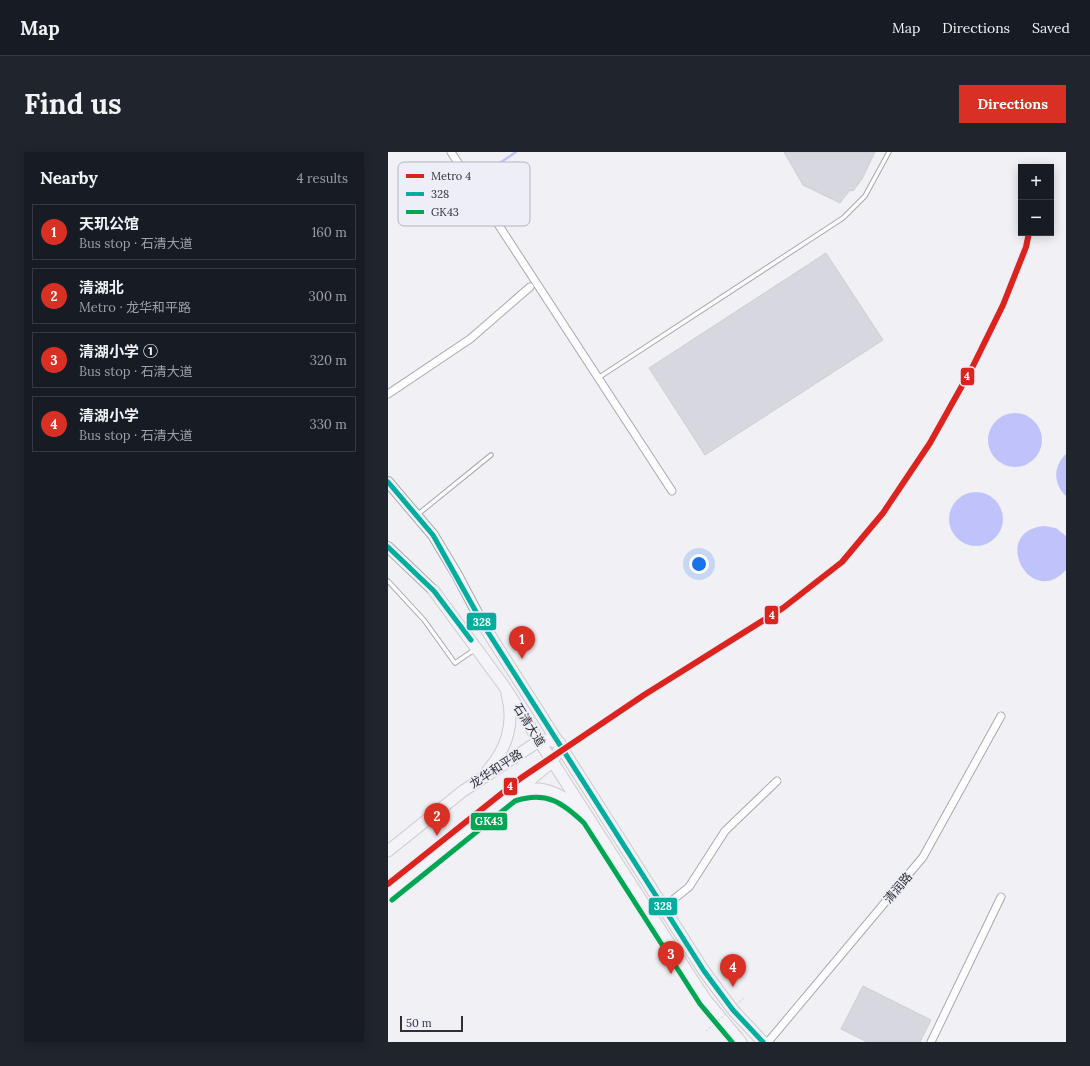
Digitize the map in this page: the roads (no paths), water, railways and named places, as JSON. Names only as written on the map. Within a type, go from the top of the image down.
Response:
[{"type":"main road","points":[[388,482],[433,535],[484,626]]},
{"type":"main road","points":[[388,547],[434,590]]},
{"type":"main road","name":"石清大道","points":[[434,590],[504,686],[588,819],[706,1000],[741,1042]]},
{"type":"main road","name":"石清大道","points":[[484,626],[717,989],[733,1010],[763,1042]]},
{"type":"main road","points":[[480,778],[497,759],[508,736],[511,718],[509,701],[504,686]]},
{"type":"main road","points":[[388,895],[552,762],[559,750],[560,743],[547,740],[539,741]]},
{"type":"main road","name":"龙华和平路","points":[[388,851],[480,778],[539,741]]},
{"type":"main road","points":[[512,795],[523,790],[544,789],[568,800],[588,819]]},
{"type":"street","points":[[451,152],[458,162]]},
{"type":"street","points":[[499,226],[672,491]]},
{"type":"street","points":[[388,394],[466,343],[530,287]]},
{"type":"street","name":"清润路","points":[[768,1042],[923,857],[1001,716]]},
{"type":"street","points":[[664,908],[689,888],[725,831],[777,781]]},
{"type":"street","points":[[931,1042],[1001,897]]},
{"type":"lane","points":[[598,378],[843,218],[865,196],[889,152]]},
{"type":"lane","points":[[417,515],[491,455]]},
{"type":"lane","points":[[388,581],[424,620],[455,663],[477,648]]},
{"type":"water","points":[[1010,413],[1020,413],[1030,417],[1038,425],[1042,435],[1042,445],[1038,455],[1030,463],[1020,467],[1010,467],[1000,463],[992,455],[988,445],[988,435],[992,425],[1000,417]]},
{"type":"water","points":[[1066,454],[1066,496],[1059,486],[1056,475],[1059,464]]},
{"type":"water","points":[[971,492],[981,492],[991,496],[999,504],[1003,514],[1003,524],[999,534],[991,542],[981,546],[971,546],[961,542],[953,534],[949,524],[949,514],[953,504],[961,496]]},
{"type":"water","points":[[1044,526],[1056,528],[1066,536],[1066,570],[1052,580],[1039,581],[1029,575],[1021,565],[1017,553],[1019,541],[1028,531]]},
{"type":"waterway","points":[[501,162],[516,152]]},
{"type":"metro line","name":"4","points":[[388,884],[521,778],[644,695],[783,608],[842,562],[883,513],[930,443],[972,368],[1003,305],[1026,247],[1028,236]]},
{"type":"place","name":"天玑公馆","points":[[522,659]]},
{"type":"place","name":"清湖北","points":[[437,836]]},
{"type":"place","name":"清湖小学 ①","points":[[671,974]]},
{"type":"place","name":"清湖小学","points":[[733,987]]}]
